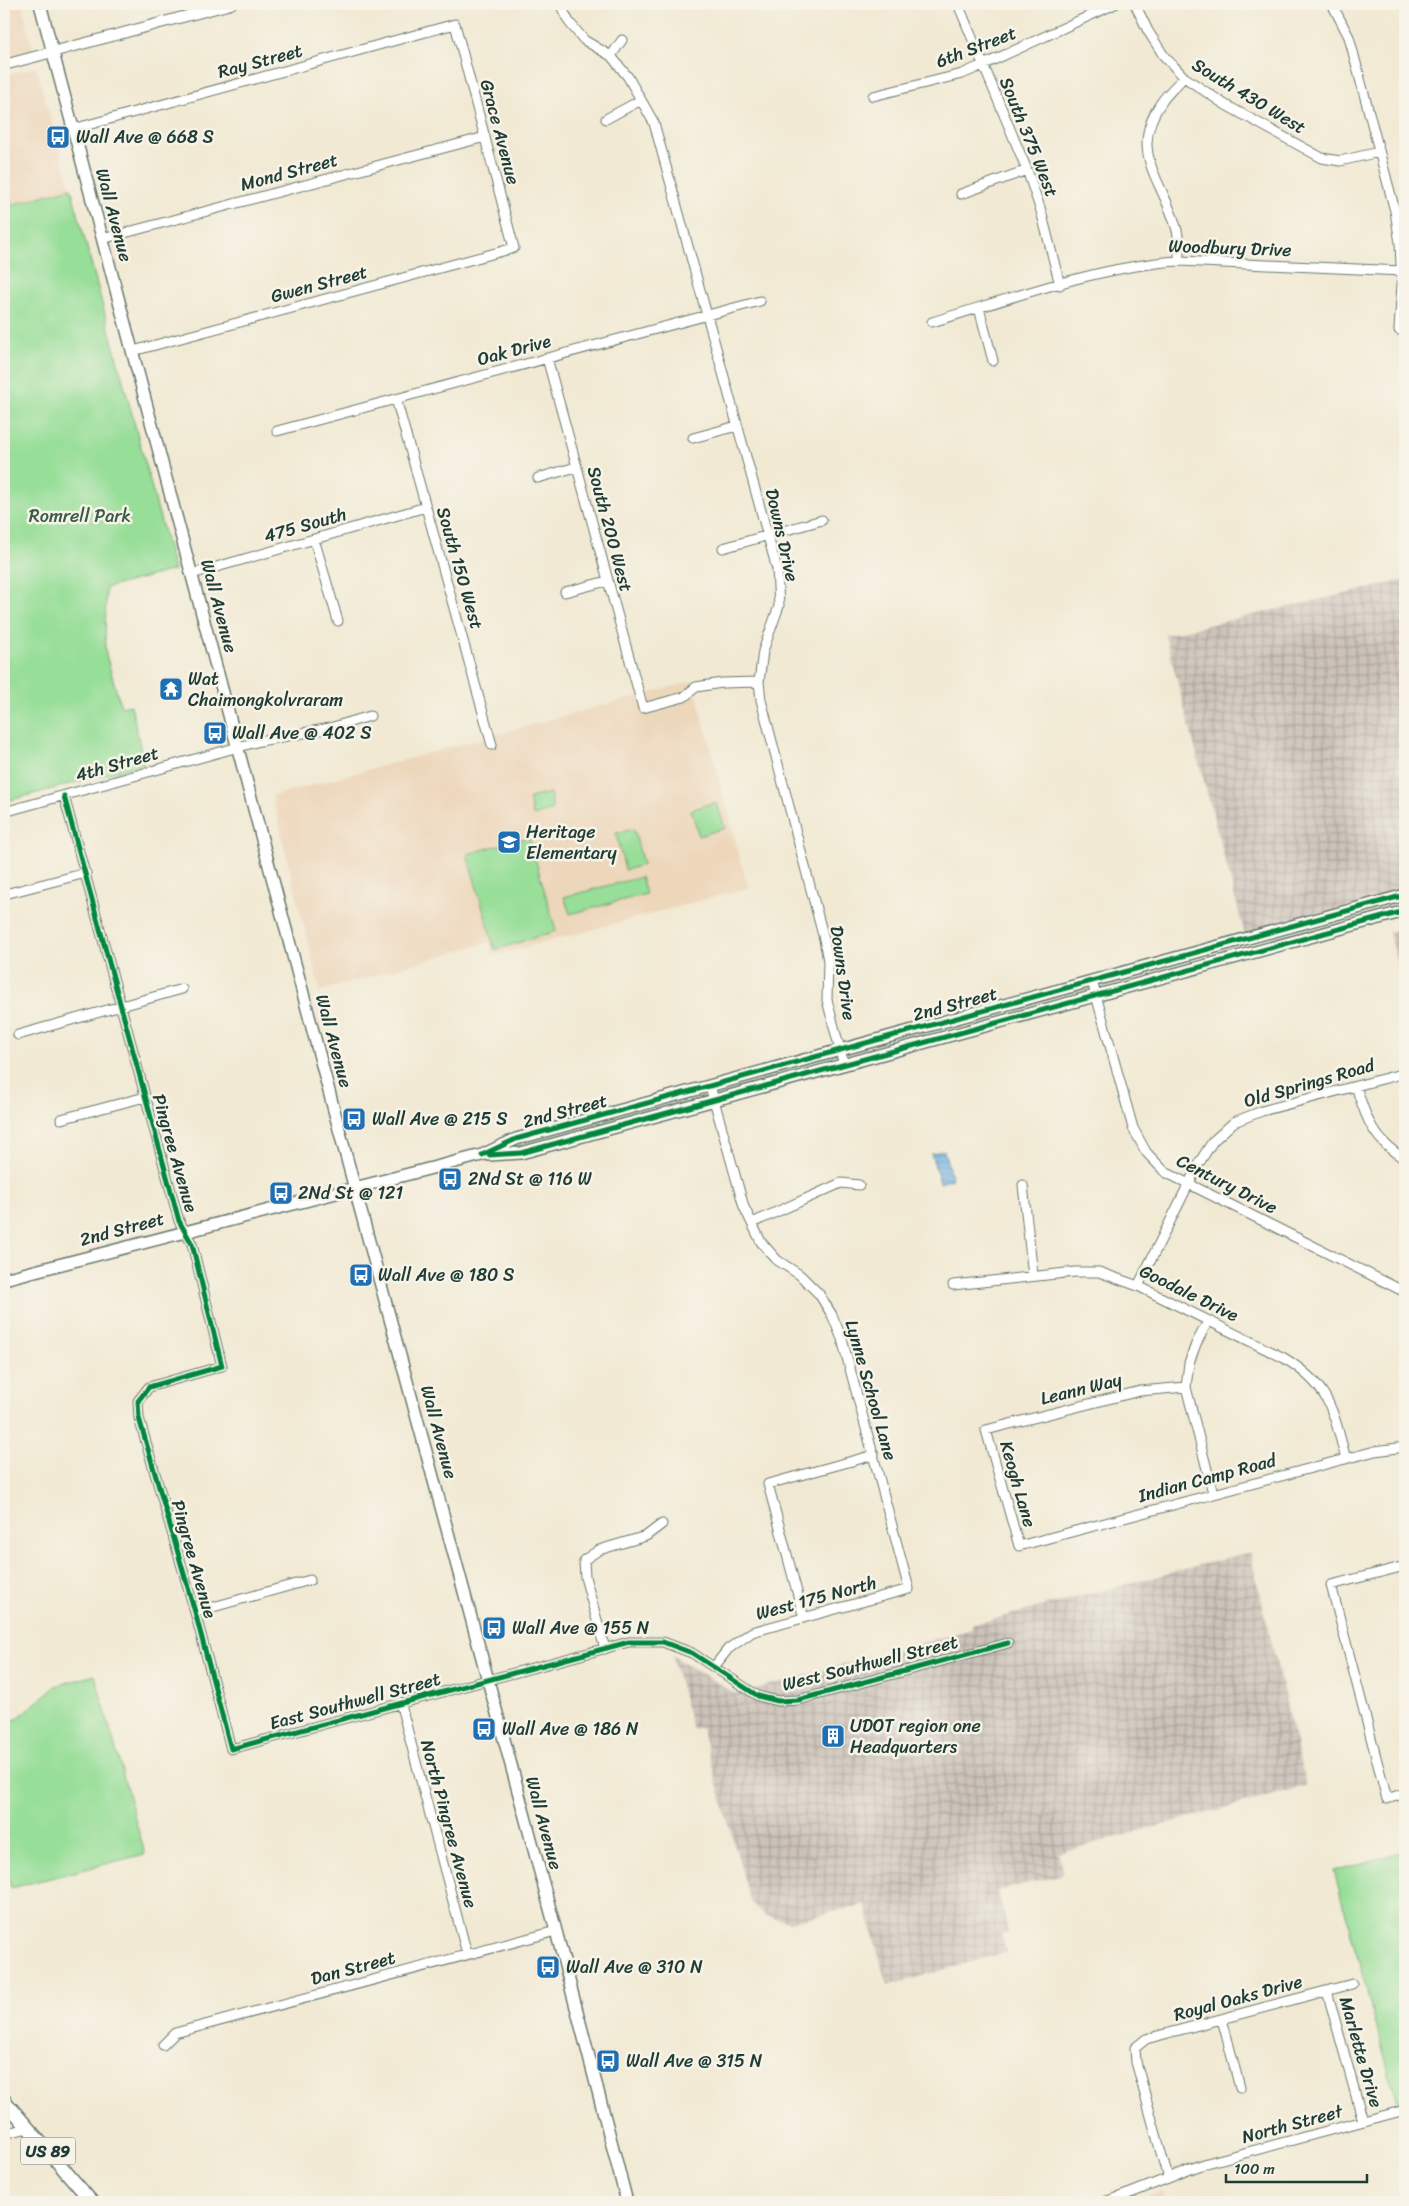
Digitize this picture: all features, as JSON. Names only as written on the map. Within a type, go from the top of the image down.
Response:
[{"type":"main road","name":"Wall Avenue","points":[[40,4],[627,2202]]},
{"type":"main road","name":"2nd Street","points":[[4,1279],[482,1155],[516,1139],[1405,895]]},
{"type":"main road","name":"2nd Street","points":[[482,1155],[521,1153],[1405,911]]},
{"type":"main road","name":"US 89","points":[[4,2100],[92,2202]]},
{"type":"street","points":[[4,65],[231,4]]},
{"type":"street","name":"Downs Drive","points":[[560,4],[569,22],[584,40],[611,56],[628,77],[654,123],[777,569],[779,606],[763,651],[759,682],[761,700],[824,939],[828,961],[827,1000],[844,1065]]},
{"type":"street","name":"South 375 West","points":[[958,4],[1027,170],[1041,210],[1060,285]]},
{"type":"street","name":"6th Street","points":[[872,96],[962,74],[1115,4]]},
{"type":"street","name":"South 430 West","points":[[1135,4],[1148,32],[1164,56],[1184,78],[1224,104],[1322,158],[1340,161],[1379,152]]},
{"type":"street","points":[[1332,4],[1349,37],[1395,211],[1402,271],[1399,330]]},
{"type":"street","name":"Ray Street","points":[[73,130],[455,24]]},
{"type":"street","name":"Grace Avenue","points":[[455,24],[514,248]]},
{"type":"street","points":[[611,56],[622,40]]},
{"type":"street","points":[[1179,262],[1179,239],[1176,226],[1150,166],[1147,151],[1148,132],[1154,116],[1163,100],[1184,78]]},
{"type":"street","points":[[606,119],[641,100]]},
{"type":"street","name":"Mond Street","points":[[102,239],[485,137]]},
{"type":"street","points":[[961,194],[1027,170]]},
{"type":"street","name":"Gwen Street","points":[[133,351],[514,248]]},
{"type":"street","name":"Woodbury Drive","points":[[932,322],[1060,285],[1146,264],[1179,262],[1402,271]]},
{"type":"street","name":"Oak Drive","points":[[277,431],[760,301]]},
{"type":"street","points":[[979,308],[993,361]]},
{"type":"street","name":"South 200 West","points":[[547,358],[643,708],[684,698],[696,687],[722,683],[759,682]]},
{"type":"street","name":"South 150 West","points":[[396,399],[492,745]]},
{"type":"street","points":[[693,438],[738,426]]},
{"type":"street","points":[[538,478],[576,467]]},
{"type":"street","name":"475 South","points":[[192,574],[426,507]]},
{"type":"street","points":[[723,548],[822,520]]},
{"type":"street","points":[[314,539],[338,621]]},
{"type":"street","points":[[566,592],[607,581]]},
{"type":"street","name":"4th Street","points":[[4,812],[239,747],[330,728],[370,716]]},
{"type":"street","name":"Pingree Avenue","points":[[64,796],[179,1221],[192,1244],[222,1366],[150,1387],[138,1402],[139,1418],[195,1612],[231,1749]]},
{"type":"street","points":[[5,894],[86,873]]},
{"type":"street","name":"Century Drive","points":[[1092,981],[1133,1128],[1146,1152],[1165,1172],[1405,1292]]},
{"type":"street","points":[[18,1034],[182,989]]},
{"type":"street","name":"Old Springs Road","points":[[1138,1286],[1213,1141],[1234,1122],[1262,1111],[1405,1072]]},
{"type":"street","name":"Lynne School Lane","points":[[710,1086],[744,1207],[761,1242],[777,1260],[800,1275],[819,1294],[832,1315],[842,1339],[910,1589]]},
{"type":"street","points":[[1356,1086],[1369,1124],[1380,1139],[1405,1159]]},
{"type":"street","points":[[61,1120],[145,1097]]},
{"type":"street","points":[[752,1223],[841,1183],[859,1185]]},
{"type":"street","points":[[1024,1185],[1034,1276]]},
{"type":"street","name":"Goodale Drive","points":[[952,1285],[1076,1272],[1099,1272],[1138,1286],[1284,1358],[1312,1379],[1323,1391],[1331,1407],[1346,1459]]},
{"type":"street","points":[[1208,1321],[1196,1344],[1190,1363],[1186,1387],[1213,1493]]},
{"type":"street","name":"Leann Way","points":[[986,1430],[1140,1391],[1186,1387]]},
{"type":"street","name":"Keogh Lane","points":[[986,1430],[1019,1546]]},
{"type":"street","name":"Indian Camp Road","points":[[1019,1546],[1375,1451],[1405,1447]]},
{"type":"street","points":[[804,1618],[768,1484],[874,1455]]},
{"type":"street","points":[[605,1649],[586,1577],[584,1560],[599,1550],[646,1536],[662,1524]]},
{"type":"street","points":[[1405,1566],[1331,1585],[1386,1799],[1405,1793]]},
{"type":"street","points":[[195,1612],[310,1580]]},
{"type":"street","name":"West 175 North","points":[[714,1667],[728,1649],[752,1632],[910,1589]]},
{"type":"street","name":"West Southwell Street","points":[[487,1680],[629,1642],[663,1642],[692,1652],[758,1696],[778,1701],[798,1700],[1008,1643]]},
{"type":"street","name":"East Southwell Street","points":[[231,1749],[487,1680]]},
{"type":"street","name":"North Pingree Avenue","points":[[400,1702],[467,1954]]},
{"type":"street","name":"Dan Street","points":[[163,2045],[175,2033],[556,1931]]},
{"type":"street","name":"Royal Oaks Drive","points":[[1168,2178],[1136,2062],[1135,2048],[1146,2039],[1352,1984]]},
{"type":"street","name":"Marlette Drive","points":[[1327,1991],[1363,2122]]},
{"type":"street","points":[[1222,2019],[1240,2088]]},
{"type":"street","name":"North Street","points":[[1104,2202],[1126,2196],[1207,2163],[1405,2110]]},
{"type":"street","points":[[4,2134],[28,2128]]},
{"type":"shaded area","points":[[4,4],[22,4],[33,50],[4,59]]},
{"type":"shaded area","points":[[36,67],[71,188],[4,207],[4,76]]},
{"type":"shaded area","points":[[1405,580],[1405,892],[1245,935],[1165,635]]},
{"type":"shaded area","name":"Heritage Elementary","points":[[693,681],[748,888],[493,956],[489,942],[320,991],[272,796]]},
{"type":"shaded area","points":[[1405,927],[1405,989],[1389,932]]},
{"type":"shaded area","name":"UDOT region one Headquarters","points":[[1250,1552],[1306,1786],[1058,1853],[1063,1874],[998,1891],[1008,1932],[1001,1934],[1006,1952],[887,1986],[865,1904],[790,1922],[766,1916],[751,1903],[701,1727],[692,1729],[672,1655],[736,1694],[972,1629],[971,1625]]},
{"type":"shaded area","points":[[1163,2191],[1166,2202],[1123,2202]]},
{"type":"green space","name":"Romrell Park","points":[[71,188],[174,570],[106,588],[105,651],[121,707],[131,705],[144,764],[4,802],[4,207]]},
{"type":"green space","points":[[550,793],[553,810],[533,816],[529,798]]},
{"type":"green space","points":[[712,803],[717,804],[725,828],[699,836],[691,810]]},
{"type":"green space","points":[[634,829],[643,865],[625,870],[616,833]]},
{"type":"green space","points":[[529,837],[556,931],[495,950],[467,854]]},
{"type":"green space","points":[[641,877],[646,894],[570,914],[564,897]]},
{"type":"green space","points":[[95,1675],[145,1854],[11,1888],[4,1862],[4,1722],[17,1719],[55,1686]]},
{"type":"green space","points":[[1405,1851],[1405,2100],[1397,2102],[1334,1871]]},
{"type":"water","points":[[944,1150],[952,1179],[940,1183],[931,1154]]},
{"type":"cycle path","points":[[64,796],[179,1221],[192,1244],[222,1366],[149,1387],[138,1401],[139,1418],[195,1612],[231,1749],[629,1642],[663,1642],[692,1653],[758,1696],[778,1701],[798,1700],[1008,1643]]},
{"type":"cycle path","points":[[482,1155],[516,1139],[1405,895]]},
{"type":"cycle path","points":[[489,1155],[521,1153],[1405,911]]},
{"type":"place","name":"Wall Ave @ 668 S","points":[[58,137]]},
{"type":"place","name":"Wat Chaimongkolvraram","points":[[171,689]]},
{"type":"place","name":"Wall Ave @ 402 S","points":[[215,733]]},
{"type":"place","name":"Heritage Elementary","points":[[509,842]]},
{"type":"place","name":"Wall Ave @ 215 S","points":[[354,1119]]},
{"type":"place","name":"2Nd St @ 116 W","points":[[450,1179]]},
{"type":"place","name":"2Nd St @ 121","points":[[281,1193]]},
{"type":"place","name":"Wall Ave @ 180 S","points":[[361,1275]]},
{"type":"place","name":"Wall Ave @ 155 N","points":[[494,1628]]},
{"type":"place","name":"Wall Ave @ 186 N","points":[[484,1729]]},
{"type":"place","name":"UDOT region one Headquarters","points":[[833,1736]]},
{"type":"place","name":"Wall Ave @ 310 N","points":[[548,1967]]},
{"type":"place","name":"Wall Ave @ 315 N","points":[[608,2061]]}]
